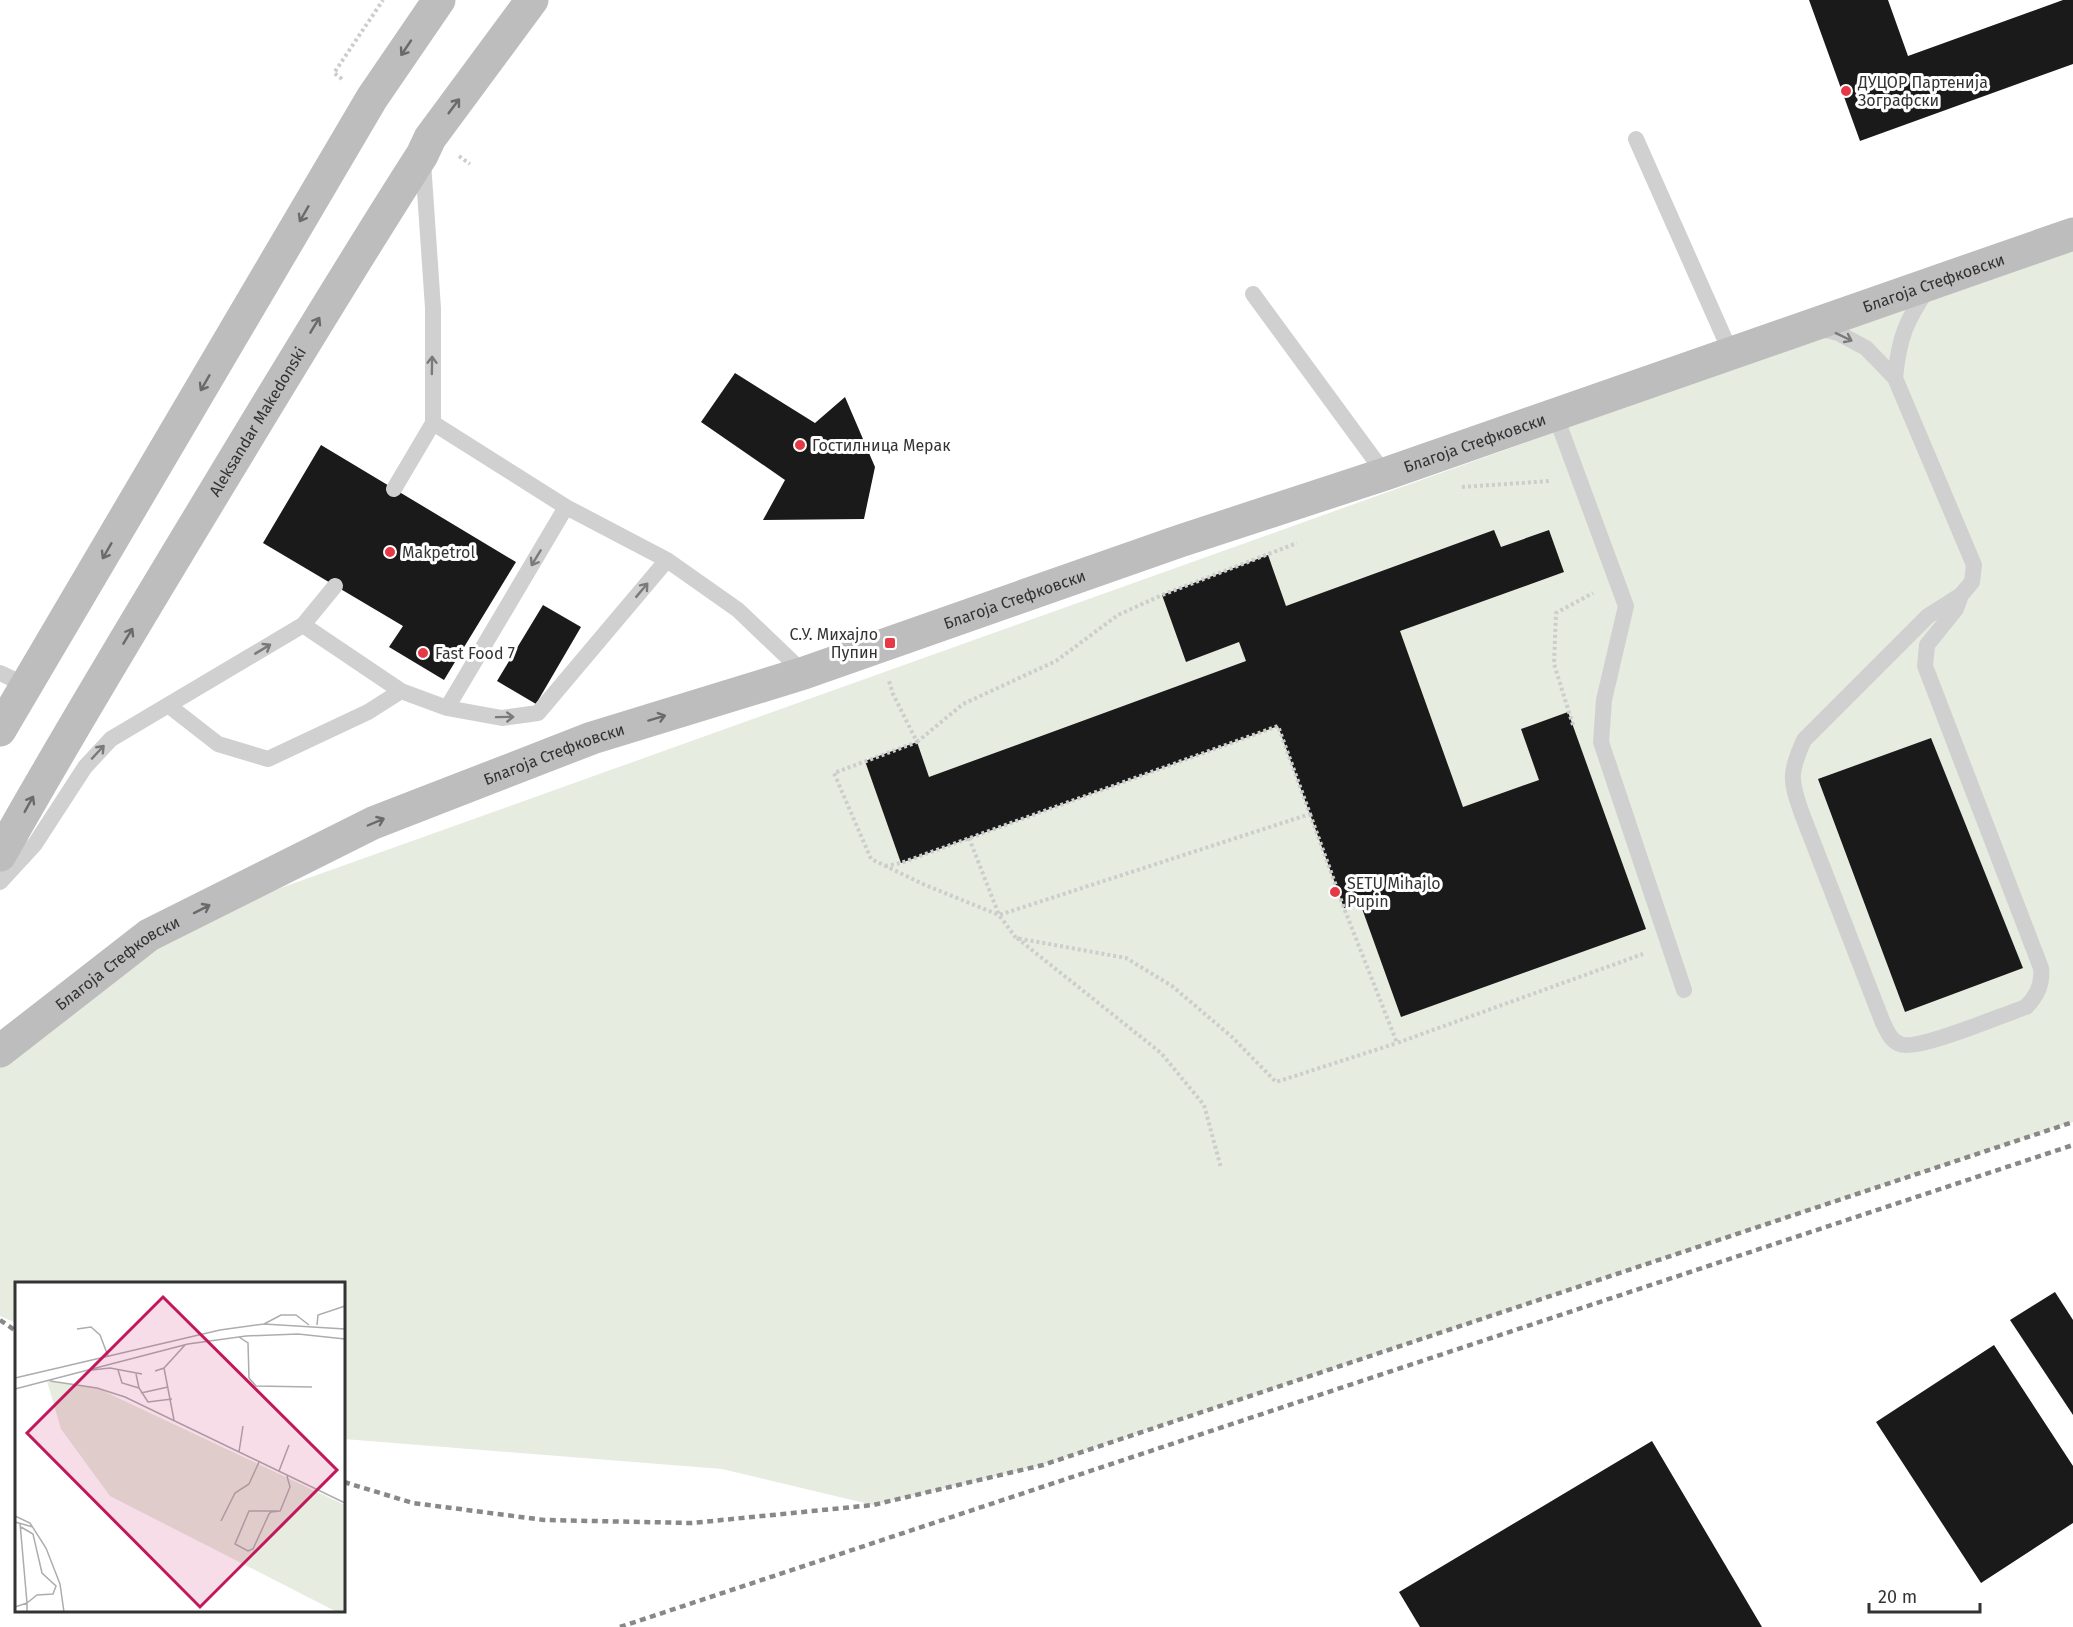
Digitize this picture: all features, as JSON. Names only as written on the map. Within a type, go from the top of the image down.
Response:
[{"type":"street","points":[[0,730],[14,679],[372,98],[439,0]]},
{"type":"street","name":"Aleksandar Makedonski","points":[[0,855],[56,756],[349,269],[422,155],[430,138],[532,0]]},
{"type":"street","name":"Благоја Стефковски","points":[[0,1051],[149,935],[374,823],[592,738],[804,673],[1169,545],[1385,474],[2073,234]]},
{"type":"lane","points":[[1636,139],[1731,353]]},
{"type":"lane","points":[[394,489],[433,423],[433,308],[422,155]]},
{"type":"lane","points":[[1895,378],[1897,355],[1904,327],[1931,283]]},
{"type":"lane","points":[[1253,294],[1385,474]]},
{"type":"lane","points":[[1787,333],[1826,330],[1838,333],[1866,348],[1895,378],[1974,565],[1972,582],[1961,595],[1928,616],[1803,740],[1793,764],[1793,789],[1802,814],[1884,1023],[1891,1038],[1902,1045],[1917,1045],[2026,1007],[2035,998],[2042,979],[2041,968],[1925,666],[1927,645],[1956,609],[1961,595]]},
{"type":"lane","points":[[1555,414],[1626,606],[1604,700],[1601,742],[1684,990]]},
{"type":"lane","points":[[433,423],[566,507],[667,560],[738,610],[804,673]]},
{"type":"lane","points":[[447,708],[566,507]]},
{"type":"lane","points":[[303,625],[401,691],[447,708],[502,718],[538,713],[667,560]]},
{"type":"lane","points":[[0,882],[35,844],[85,767],[111,739],[303,625],[335,586]]},
{"type":"lane","points":[[168,705],[218,744],[268,759],[368,712],[401,691]]},
{"type":"path","points":[[334,73],[383,0]]},
{"type":"path","points":[[1457,488],[1557,481]]},
{"type":"path","points":[[1299,542],[1162,594],[1118,615],[1056,661],[963,704],[917,742],[834,773],[871,859],[924,885],[999,915],[1310,814]]},
{"type":"path","points":[[1576,733],[1554,664],[1556,613],[1595,591],[1593,586]]},
{"type":"path","points":[[887,672],[893,694],[917,742]]},
{"type":"path","points":[[885,866],[902,863],[1278,726],[1344,909],[1397,1042]]},
{"type":"path","points":[[969,838],[999,915],[1016,938],[1161,1053],[1204,1105],[1221,1168]]},
{"type":"path","points":[[1016,938],[1126,958],[1173,986],[1232,1037],[1276,1082],[1397,1042],[1645,954]]},
{"type":"shaded area","points":[[2073,247],[2073,1122],[1043,1465],[873,1505],[722,1469],[345,1439],[345,1282],[15,1282],[15,1323],[0,1316],[0,1051],[149,935]]},
{"type":"building","points":[[1809,0],[1888,0],[1908,56],[2063,0],[2073,0],[2073,64],[1860,141]]},
{"type":"building","name":"Гостилница Мерак","points":[[735,373],[815,423],[845,397],[875,467],[864,519],[763,520],[785,480],[701,422]]},
{"type":"building","name":"Makpetrol","points":[[321,445],[516,562],[444,680],[389,647],[403,626],[263,543]]},
{"type":"building","points":[[1494,530],[1501,547],[1549,530],[1564,572],[1400,631],[1463,807],[1539,780],[1521,729],[1568,712],[1646,929],[1401,1017],[1360,903],[1344,908],[1278,726],[901,863],[865,761],[917,742],[929,777],[1246,661],[1239,642],[1186,662],[1162,595],[1268,555],[1286,606]]},
{"type":"building","points":[[543,605],[581,627],[536,704],[497,681]]},
{"type":"building","points":[[1931,738],[2023,968],[1905,1012],[1818,779]]},
{"type":"building","points":[[2055,1292],[2073,1320],[2073,1415],[2010,1320]]},
{"type":"building","points":[[1994,1345],[2073,1466],[2073,1523],[1981,1583],[1876,1422]]},
{"type":"building","points":[[1652,1441],[1762,1627],[1420,1627],[1399,1592]]},
{"type":"railway","points":[[345,1482],[413,1503],[544,1520],[692,1523],[873,1505],[1043,1465],[2073,1122]]},
{"type":"railway","points":[[620,1627],[2073,1145]]},
{"type":"railway","points":[[0,1320],[15,1330]]},
{"type":"place","name":"ДУЦОР Партенија Зографски","points":[[1846,91]]},
{"type":"place","name":"Гостилница Мерак","points":[[800,445]]},
{"type":"place","name":"Makpetrol","points":[[390,552]]},
{"type":"place","name":"С.У. Михајло Пупин","points":[[890,643]]},
{"type":"place","name":"Fast Food 7","points":[[423,653]]},
{"type":"place","name":"SETU Mihajlo Pupin","points":[[1335,892]]}]
